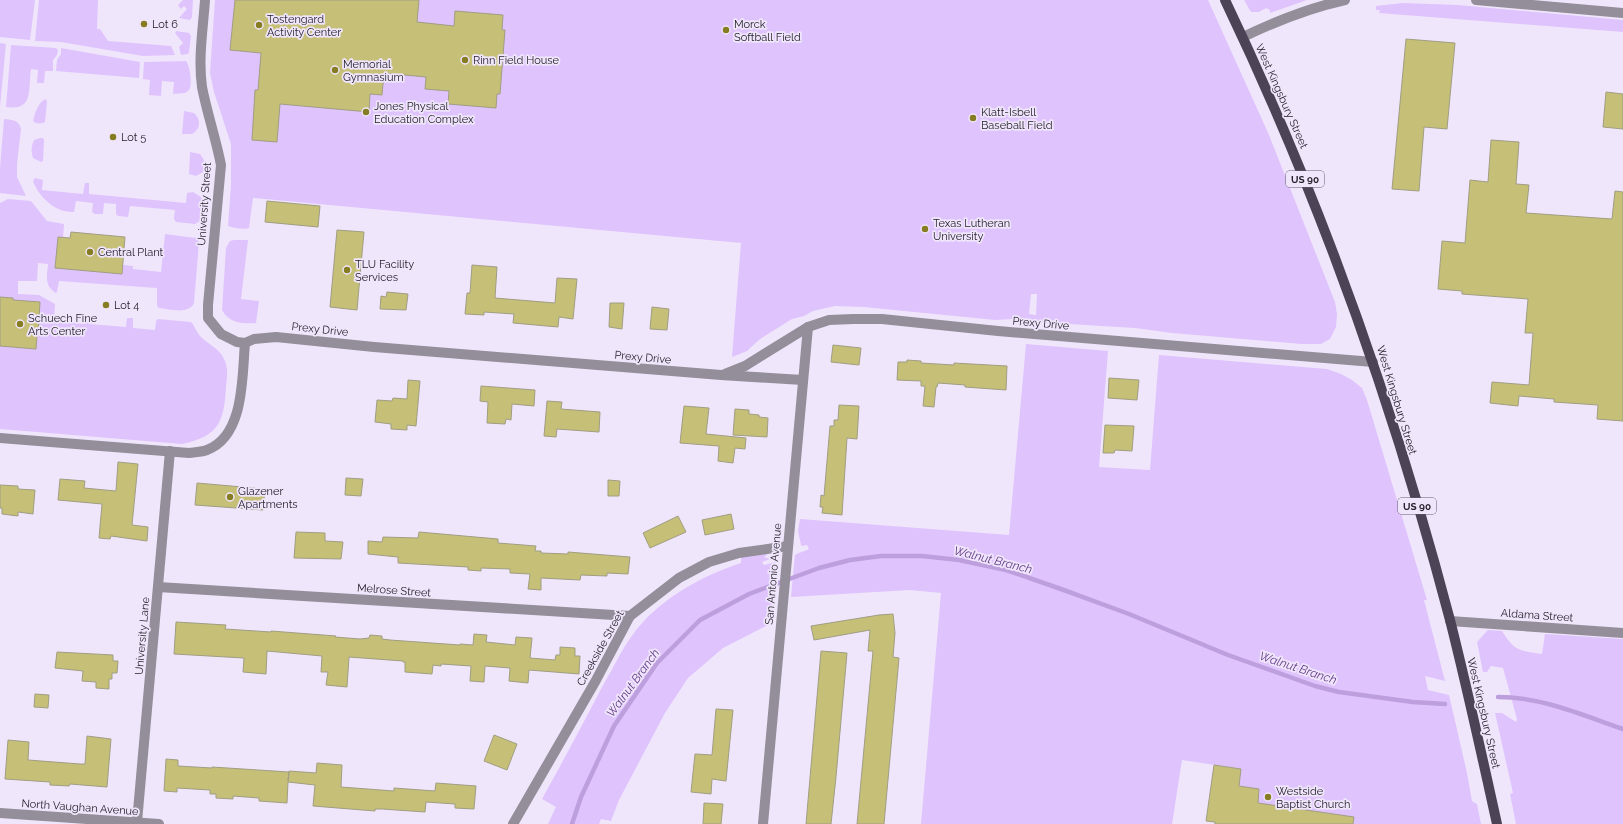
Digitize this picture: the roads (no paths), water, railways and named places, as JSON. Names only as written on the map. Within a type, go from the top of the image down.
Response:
[{"type":"main road","name":"West Kingsbury Street","points":[[1225,0],[1243,37],[1301,169],[1354,307],[1373,362],[1427,538],[1450,621],[1496,824]]},
{"type":"street","name":"University Street","points":[[205,0],[200,64],[203,88],[221,165],[208,318],[221,334],[237,342],[245,343]]},
{"type":"street","points":[[1243,37],[1279,20],[1345,0]]},
{"type":"street","points":[[1476,0],[1623,13]]},
{"type":"street","name":"Prexy Drive","points":[[721,375],[745,366],[808,327],[829,320],[882,319],[998,331],[1373,362]]},
{"type":"street","name":"San Antonio Avenue","points":[[763,824],[808,327]]},
{"type":"street","name":"Prexy Drive","points":[[245,343],[254,339],[276,337],[721,375],[803,380]]},
{"type":"street","points":[[0,438],[189,453],[207,450],[222,441],[232,425],[240,406],[245,343]]},
{"type":"street","name":"University Lane","points":[[137,822],[170,451]]},
{"type":"street","name":"Creekside Street","points":[[513,824],[595,682],[630,616],[679,578],[709,562],[739,553],[788,546]]},
{"type":"street","name":"Melrose Street","points":[[158,587],[630,616]]},
{"type":"street","name":"Aldama Street","points":[[1450,621],[1623,633]]},
{"type":"street","name":"North Vaughan Avenue","points":[[0,814],[159,824]]},
{"type":"waterway","name":"Walnut Branch","points":[[572,824],[581,797],[614,726],[657,663],[700,620],[749,594],[819,568],[850,560],[881,556],[922,556],[959,560],[1006,570],[1129,614],[1228,655],[1315,686],[1339,692],[1413,702],[1445,704]]},
{"type":"waterway","name":"Walnut Branch","points":[[1498,697],[1546,703],[1623,729]]},
{"type":"place","name":"Lot 6","points":[[144,24]]},
{"type":"place","name":"Tostengard Activity Center","points":[[259,25]]},
{"type":"place","name":"Morck Softball Field","points":[[726,30]]},
{"type":"place","name":"Rinn Field House","points":[[465,60]]},
{"type":"place","name":"Memorial Gymnasium","points":[[335,70]]},
{"type":"place","name":"Jones Physical Education Complex","points":[[366,112]]},
{"type":"place","name":"Klatt-Isbell Baseball Field","points":[[973,118]]},
{"type":"place","name":"Lot 5","points":[[113,137]]},
{"type":"place","name":"Texas Lutheran University","points":[[925,229]]},
{"type":"place","name":"Central Plant","points":[[90,252]]},
{"type":"place","name":"TLU Facility Services","points":[[347,270]]},
{"type":"place","name":"Lot 4","points":[[106,305]]},
{"type":"place","name":"Schuech Fine Arts Center","points":[[20,324]]},
{"type":"place","name":"Glazener Apartments","points":[[230,497]]},
{"type":"place","name":"Westside Baptist Church","points":[[1268,797]]}]
